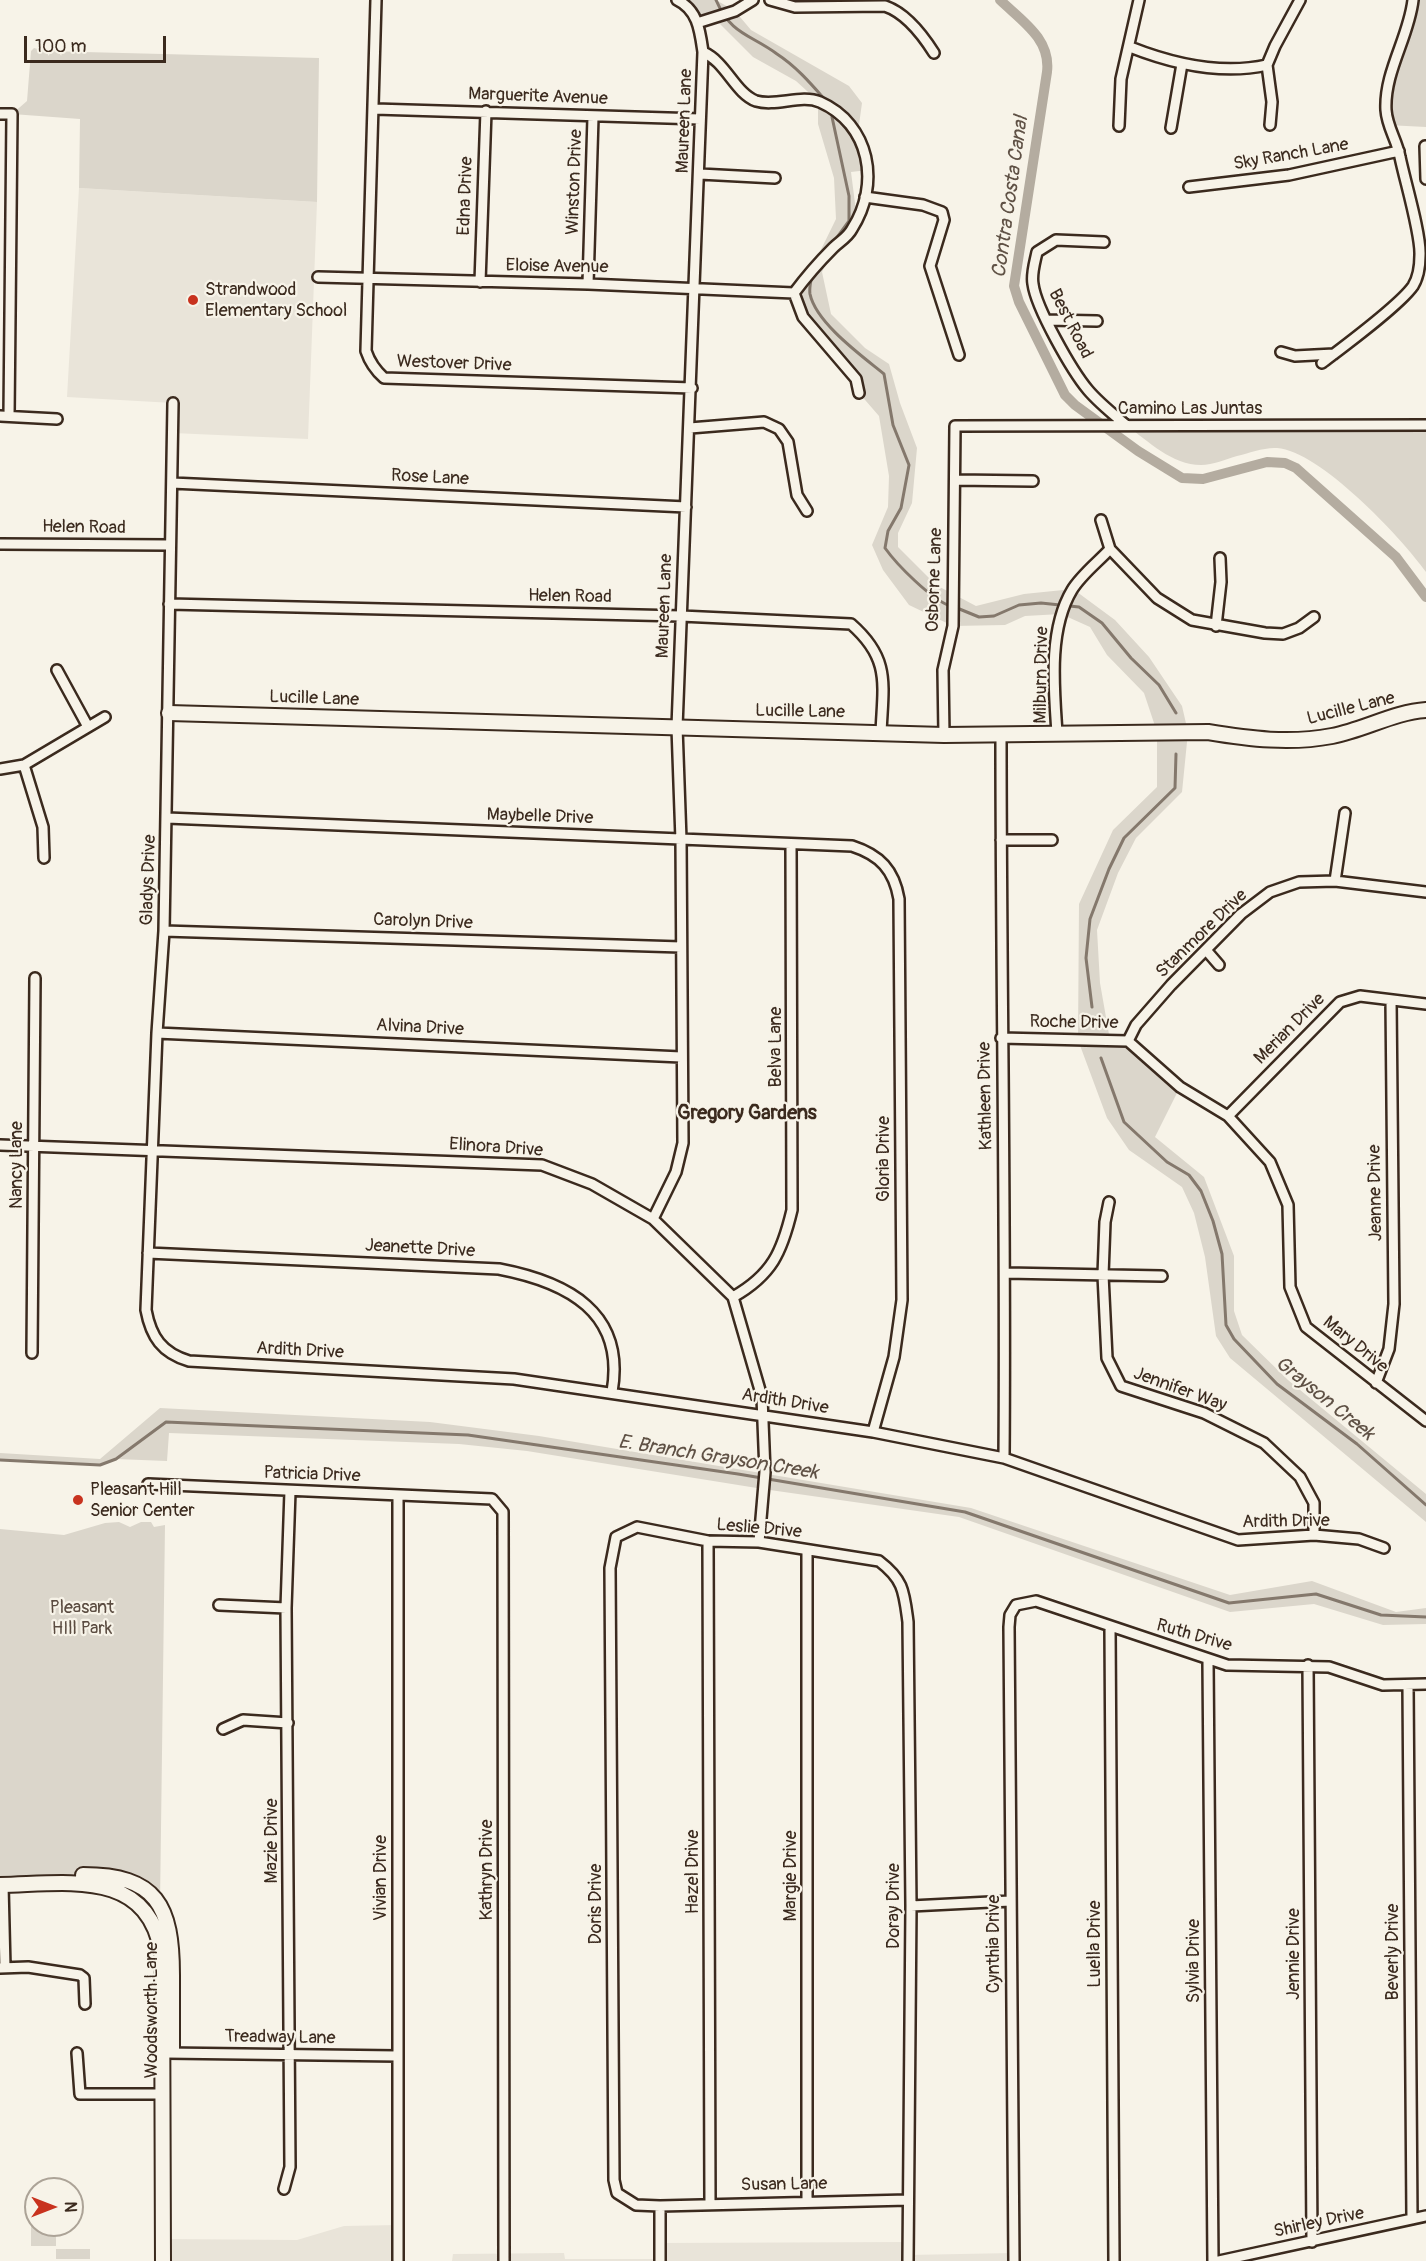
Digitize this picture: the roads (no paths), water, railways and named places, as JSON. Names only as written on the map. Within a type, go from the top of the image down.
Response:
[{"type":"street","name":"Westover Drive","points":[[376,0],[375,109],[366,351],[369,362],[384,378],[692,388]]},
{"type":"street","name":"Maureen Lane","points":[[653,1219],[681,1156],[681,840],[677,727],[704,52],[697,22],[690,8],[676,0]]},
{"type":"street","points":[[697,22],[735,11],[753,0]]},
{"type":"street","points":[[770,0],[795,7],[885,6],[895,10],[922,35],[934,53]]},
{"type":"street","points":[[1119,126],[1121,79],[1139,0]]},
{"type":"street","points":[[1270,125],[1272,102],[1268,65],[1275,46],[1300,0]]},
{"type":"street","points":[[1322,363],[1401,299],[1413,286],[1418,273],[1420,253],[1399,151],[1387,125],[1386,91],[1407,28],[1413,0]]},
{"type":"street","points":[[1130,47],[1182,64],[1245,70],[1268,65]]},
{"type":"street","points":[[704,52],[716,58],[746,94],[756,101],[818,101],[842,115],[858,132],[868,170],[865,197],[851,231],[810,272],[794,293],[803,317],[856,379],[859,393]]},
{"type":"street","points":[[1171,128],[1182,64]]},
{"type":"street","name":"Marguerite Avenue","points":[[375,109],[700,119]]},
{"type":"street","name":"Edna Drive","points":[[480,282],[486,111]]},
{"type":"street","points":[[0,114],[12,114],[5,416],[57,419]]},
{"type":"street","name":"Winston Drive","points":[[588,284],[593,117]]},
{"type":"street","points":[[1425,146],[1426,179]]},
{"type":"street","name":"Sky Ranch Lane","points":[[1188,187],[1289,175],[1399,151]]},
{"type":"street","points":[[700,174],[774,178]]},
{"type":"street","points":[[865,197],[891,203],[922,205],[942,212],[944,220],[930,266],[959,355]]},
{"type":"street","name":"Best Road","points":[[1104,242],[1056,240],[1037,252],[1032,281],[1035,296],[1047,321],[1088,389],[1121,426]]},
{"type":"street","name":"Eloise Avenue","points":[[318,277],[588,284],[794,293]]},
{"type":"street","points":[[1047,321],[1097,321]]},
{"type":"street","points":[[1281,352],[1295,357],[1334,354]]},
{"type":"street","name":"Gladys Drive","points":[[166,1352],[149,1326],[146,1310],[157,1032],[164,930],[173,403]]},
{"type":"street","points":[[690,428],[764,422],[779,429],[788,442],[797,495],[807,511]]},
{"type":"street","name":"Camino Las Juntas","points":[[955,426],[1426,425]]},
{"type":"street","name":"Osborne Lane","points":[[944,735],[943,670],[953,626],[955,426]]},
{"type":"street","points":[[955,480],[1033,481]]},
{"type":"street","name":"Rose Lane","points":[[172,483],[686,507]]},
{"type":"street","points":[[1101,520],[1110,549],[1157,598],[1192,620],[1215,626],[1283,634],[1299,628],[1314,617]]},
{"type":"street","name":"Helen Road","points":[[0,544],[169,545]]},
{"type":"street","name":"Milburn Drive","points":[[1057,733],[1056,638],[1061,614],[1073,589],[1110,549]]},
{"type":"street","points":[[1215,626],[1221,582],[1220,558]]},
{"type":"street","name":"Helen Road","points":[[169,604],[681,616],[851,624],[879,655],[883,678],[880,733]]},
{"type":"street","points":[[57,670],[87,725]]},
{"type":"street","name":"Lucille Lane","points":[[169,713],[944,735],[1208,732],[1251,739],[1289,741],[1333,736],[1426,710]]},
{"type":"street","points":[[0,770],[24,765],[87,725],[105,717]]},
{"type":"street","name":"Kathleen Drive","points":[[1001,735],[1002,1038],[1006,1273],[1004,1458]]},
{"type":"street","points":[[24,765],[43,827],[44,858]]},
{"type":"street","points":[[1335,881],[1345,813]]},
{"type":"street","name":"Maybelle Drive","points":[[167,818],[852,846],[868,851],[891,871],[897,882]]},
{"type":"street","points":[[1001,840],[1052,840]]},
{"type":"street","name":"Belva Lane","points":[[734,1297],[754,1286],[771,1268],[786,1234],[792,1210],[791,845]]},
{"type":"street","name":"Stanmore Drive","points":[[1128,1041],[1136,1025],[1206,950],[1241,914],[1270,892],[1299,882],[1335,881],[1426,892]]},
{"type":"street","name":"Gloria Drive","points":[[873,1432],[894,1357],[902,1300],[897,882]]},
{"type":"street","name":"Carolyn Drive","points":[[164,930],[681,947]]},
{"type":"street","points":[[1206,950],[1220,965]]},
{"type":"street","name":"Nancy Lane","points":[[32,1353],[35,978]]},
{"type":"street","name":"Merian Drive","points":[[1228,1116],[1340,1002],[1360,996],[1426,1004]]},
{"type":"street","name":"Jeanne Drive","points":[[1376,1383],[1389,1349],[1394,1304],[1391,1000]]},
{"type":"street","name":"Alvina Drive","points":[[157,1032],[681,1057]]},
{"type":"street","name":"Roche Drive","points":[[1002,1038],[1128,1041],[1180,1087],[1228,1116]]},
{"type":"street","name":"Mary Drive","points":[[1228,1116],[1270,1162],[1288,1205],[1290,1287],[1306,1327],[1426,1421]]},
{"type":"street","name":"Elinora Drive","points":[[0,1145],[542,1165],[592,1184],[653,1219],[734,1297]]},
{"type":"street","name":"Jennifer Way","points":[[1109,1202],[1105,1222],[1103,1275],[1107,1358],[1121,1386],[1204,1413],[1264,1443],[1300,1477],[1314,1503],[1314,1535]]},
{"type":"street","name":"Jeanette Drive","points":[[148,1253],[499,1269],[526,1274],[574,1294],[597,1315],[611,1341],[614,1356],[612,1392]]},
{"type":"street","points":[[1006,1273],[1162,1276]]},
{"type":"street","points":[[734,1297],[762,1397],[764,1416],[765,1472],[759,1542]]},
{"type":"street","name":"Ardith Drive","points":[[166,1352],[189,1361],[514,1379],[873,1432],[1004,1458],[1238,1540],[1314,1535],[1359,1539],[1384,1548]]},
{"type":"street","name":"Patricia Drive","points":[[148,1484],[476,1499]]},
{"type":"street","name":"Mazie Drive","points":[[284,2189],[290,2167],[286,1608],[290,1491]]},
{"type":"street","name":"Vivian Drive","points":[[398,1495],[398,2261]]},
{"type":"street","name":"Kathryn Drive","points":[[476,1499],[492,1499],[504,1512],[504,2261]]},
{"type":"street","name":"Leslie Drive","points":[[637,1527],[708,1541],[759,1542],[879,1561]]},
{"type":"street","name":"Doris Drive","points":[[637,1527],[616,1537],[610,1568],[614,2180],[617,2193],[627,2201],[660,2206]]},
{"type":"street","name":"Hazel Drive","points":[[708,1541],[710,2203]]},
{"type":"street","name":"Margie Drive","points":[[807,1550],[807,2201]]},
{"type":"street","name":"Doray Drive","points":[[879,1561],[894,1573],[902,1586],[908,1622],[911,1906],[908,2261]]},
{"type":"street","name":"Ruth Drive","points":[[1009,1627],[1010,1615],[1016,1605],[1036,1601],[1208,1661],[1259,1667],[1308,1665],[1329,1667],[1383,1684],[1426,1684]]},
{"type":"street","points":[[219,1605],[286,1608]]},
{"type":"street","name":"Cynthia Drive","points":[[1009,1627],[1014,2261]]},
{"type":"street","name":"Luella Drive","points":[[1110,1628],[1114,2261]]},
{"type":"street","name":"Sylvia Drive","points":[[1208,1661],[1213,2261]]},
{"type":"street","name":"Jennie Drive","points":[[1308,1665],[1312,2242]]},
{"type":"street","name":"Beverly Drive","points":[[1408,1684],[1412,2219]]},
{"type":"street","points":[[223,1729],[243,1720],[288,1723]]},
{"type":"street","points":[[85,2004],[84,1978],[80,1975],[28,1967],[3,1968],[1,1882],[99,1875],[123,1879],[150,1893],[160,1904],[147,1914]]},
{"type":"street","name":"Woodsworth Lane","points":[[1,1882],[88,1884],[111,1888],[128,1896],[147,1914],[159,1938],[162,1953],[170,2096],[163,2128]]},
{"type":"street","points":[[911,1906],[1011,1901]]},
{"type":"street","name":"Woodsworth Lane","points":[[160,1904],[171,1936],[167,2053],[161,2094],[163,2261]]},
{"type":"street","points":[[77,2053],[80,2094],[161,2094]]},
{"type":"street","name":"Treadway Lane","points":[[167,2053],[397,2056]]},
{"type":"street","name":"Susan Lane","points":[[660,2206],[908,2200]]},
{"type":"street","points":[[660,2206],[660,2261]]},
{"type":"street","name":"Shirley Drive","points":[[1219,2261],[1426,2216]]},
{"type":"waterway","name":"Grayson Creek","points":[[716,0],[722,12],[735,27],[791,65],[827,102]]},
{"type":"waterway","name":"Contra Costa Canal","points":[[1000,0],[1026,23],[1040,40],[1047,60],[1014,286],[1019,302],[1065,395],[1075,405],[1138,451],[1182,478],[1203,479],[1267,462],[1285,463],[1296,468],[1396,557],[1426,597]]},
{"type":"waterway","name":"Grayson Creek","points":[[832,117],[849,196],[849,221],[833,243]]},
{"type":"waterway","name":"Grayson Creek","points":[[812,275],[810,294],[821,316],[841,338],[884,374],[893,425],[909,465],[901,508],[888,531],[885,548],[915,581],[950,606]]},
{"type":"waterway","name":"Grayson Creek","points":[[957,608],[979,617],[994,616],[1019,605],[1041,603],[1079,607],[1102,623],[1131,658],[1159,685],[1176,713]]},
{"type":"waterway","name":"Grayson Creek","points":[[1092,1007],[1086,958],[1090,919],[1109,869],[1124,838],[1175,788],[1176,754]]},
{"type":"waterway","name":"Grayson Creek","points":[[1101,1058],[1124,1122],[1167,1162],[1189,1175],[1201,1191],[1213,1221],[1222,1254],[1226,1325],[1234,1339],[1277,1384],[1357,1444],[1426,1505]]},
{"type":"waterway","name":"E. Branch Grayson Creek","points":[[0,1460],[100,1465],[116,1459],[166,1422],[468,1435],[738,1474],[965,1512],[1229,1603],[1316,1594],[1381,1615],[1426,1617]]},
{"type":"place","name":"Strandwood Elementary School","points":[[193,300]]},
{"type":"place","name":"Pleasant Hill Senior Center","points":[[78,1500]]},
{"type":"district","name":"Gregory Gardens","points":[[747,1114]]},
{"type":"park label","name":"Pleasant HIll Park","points":[[82,1618]]}]
